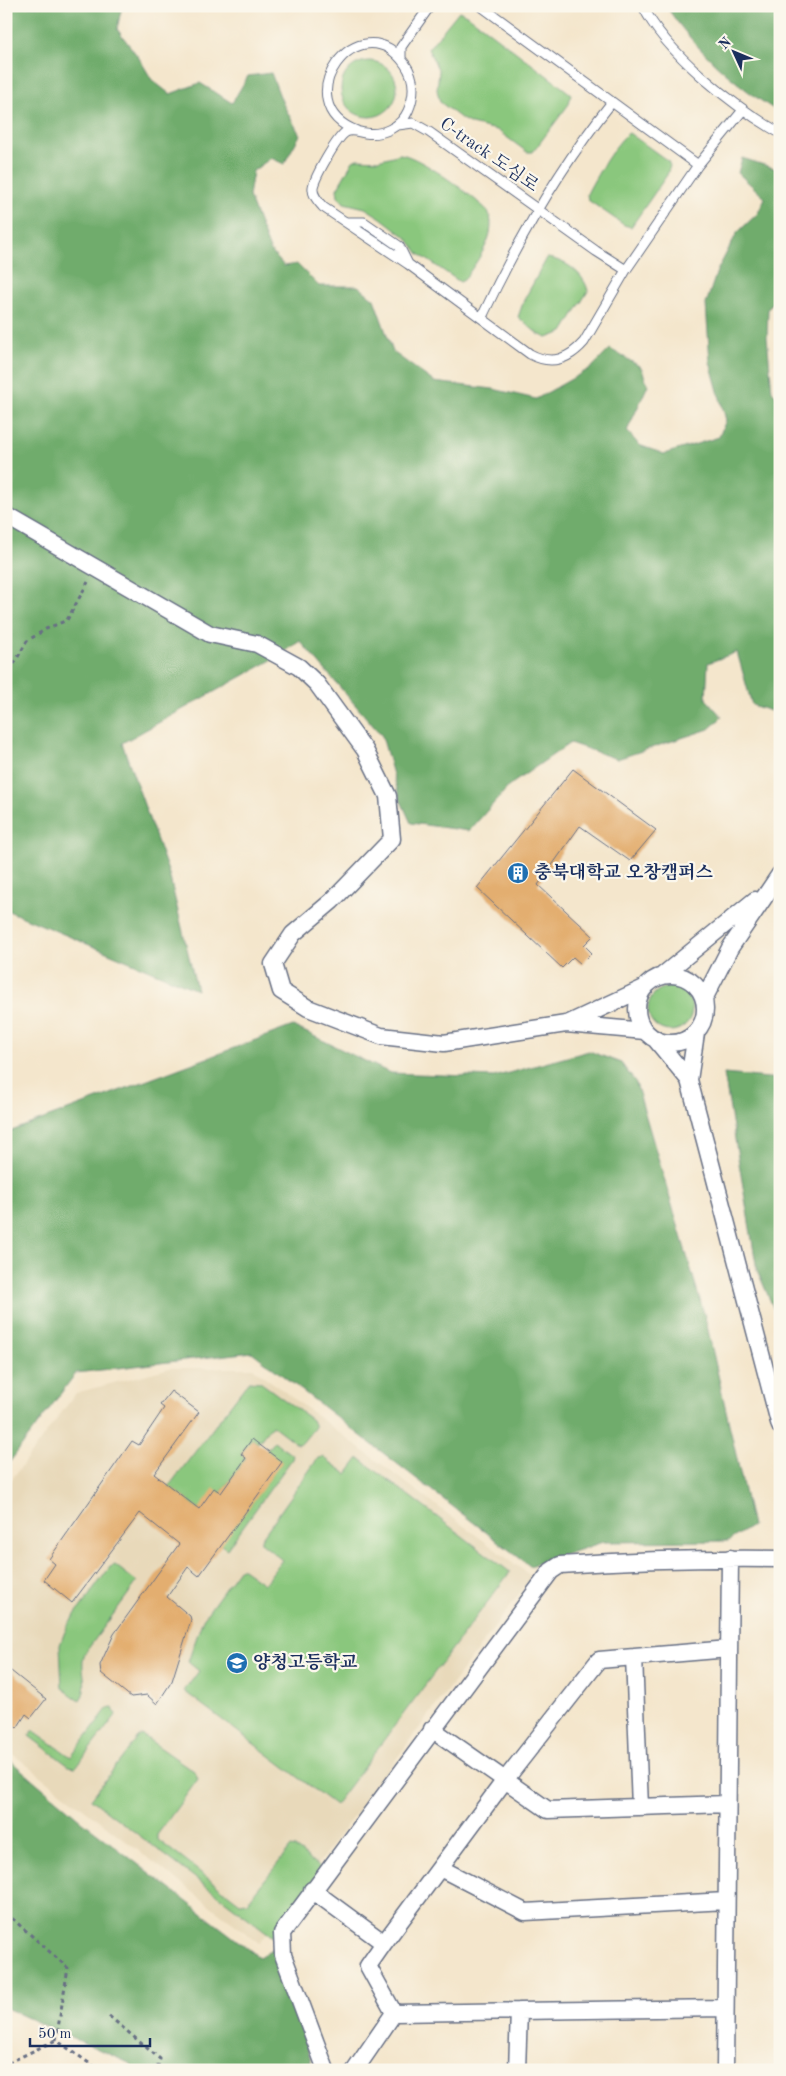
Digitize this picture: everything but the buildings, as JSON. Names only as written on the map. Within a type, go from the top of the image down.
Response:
[{"type":"street","points":[[6,516],[210,634],[257,644],[299,667],[317,684],[365,750],[388,796],[392,839],[332,901],[293,934],[273,964],[280,991],[308,1008],[381,1036],[444,1043],[566,1024],[644,988]]},
{"type":"street","points":[[704,999],[730,948],[766,891],[780,874]]},
{"type":"street","points":[[689,1080],[639,1021],[636,1010],[638,998],[652,980],[663,975],[766,891]]},
{"type":"street","points":[[566,1024],[651,1036],[677,1043],[687,1040],[696,1033],[702,1024],[706,1013],[704,999],[695,983],[686,977],[675,974],[663,975]]},
{"type":"street","points":[[696,1033],[689,1080],[780,1426]]},
{"type":"street","points":[[725,2070],[730,1558]]},
{"type":"street","points":[[326,2070],[283,1955],[282,1933],[539,1585],[560,1565],[632,1560],[780,1559]]},
{"type":"street","points":[[394,2013],[368,1966],[505,1780],[599,1660],[729,1649]]},
{"type":"street","points":[[634,1657],[640,1807]]},
{"type":"street","points":[[432,1729],[548,1810],[727,1804]]},
{"type":"street","points":[[440,1868],[525,1912],[726,1901]]},
{"type":"street","points":[[312,1890],[384,1943]]},
{"type":"street","points":[[394,2013],[725,2008]]},
{"type":"street","points":[[517,2070],[519,2012]]},
{"type":"street","points":[[355,2070],[394,2013]]},
{"type":"lane","points":[[388,48],[402,43],[430,6]]},
{"type":"lane","points":[[481,6],[698,165]]},
{"type":"lane","points":[[643,6],[654,24],[675,49],[742,110],[779,132]]},
{"type":"lane","points":[[401,58],[401,47],[408,35]]},
{"type":"lane","points":[[336,143],[340,127],[338,118],[329,104],[327,87],[335,62],[349,49],[357,46],[374,44],[388,48],[401,58],[412,78],[411,103],[413,118],[421,127]]},
{"type":"lane","name":"C-track 도심로","points":[[482,317],[519,244],[565,167],[612,102]]},
{"type":"lane","points":[[394,127],[406,115],[411,103]]},
{"type":"lane","points":[[421,127],[407,122],[379,134],[345,132],[336,143],[315,181],[313,189],[316,198],[323,207],[408,264],[536,357],[555,361],[566,358],[584,342],[626,270],[698,165],[742,110]]},
{"type":"lane","points":[[338,118],[357,132]]},
{"type":"lane","name":"C-track 도심로","points":[[421,127],[626,270]]},
{"type":"path","points":[[6,678],[27,641],[46,629],[67,620],[96,568]]},
{"type":"path","points":[[6,1913],[68,1968],[56,2040]]},
{"type":"path","points":[[109,2016],[160,2060],[157,2070]]},
{"type":"path","points":[[8,2063],[56,2040]]},
{"type":"path","points":[[56,2040],[99,2070]]},
{"type":"shaded area","name":"양청고등학교","points":[[170,1368],[253,1368],[532,1577],[259,1943],[6,1749],[6,1487],[76,1393]]},
{"type":"green space","points":[[6,6],[122,6],[117,29],[139,58],[152,80],[170,94],[200,83],[232,103],[248,76],[271,73],[283,104],[300,135],[284,164],[271,158],[253,171],[249,196],[270,250],[284,266],[297,264],[319,286],[358,286],[374,299],[393,352],[434,382],[493,389],[536,399],[591,368],[610,349],[641,367],[648,385],[627,431],[639,445],[664,454],[719,437],[726,420],[710,362],[706,304],[717,271],[737,233],[758,213],[765,198],[738,173],[742,158],[780,170],[780,292],[768,309],[767,337],[772,391],[780,400],[780,714],[752,705],[737,652],[708,663],[706,699],[722,717],[709,729],[617,759],[570,743],[510,785],[469,831],[411,823],[400,799],[382,736],[300,641],[277,657],[122,743],[169,874],[197,990],[6,910]]},
{"type":"green space","points":[[666,6],[780,6],[780,113],[747,91],[717,66],[690,38]]},
{"type":"green space","points":[[459,11],[470,17],[571,94],[569,104],[533,152],[527,152],[497,130],[471,124],[440,102],[437,90],[439,71],[428,49]]},
{"type":"green space","points":[[363,61],[375,61],[385,65],[393,73],[397,89],[393,105],[385,113],[375,117],[363,117],[353,113],[345,105],[341,95],[341,83],[345,73],[353,65]]},
{"type":"green space","points":[[629,133],[668,161],[670,166],[667,175],[631,227],[624,225],[588,200],[587,194],[612,152]]},
{"type":"green space","points":[[400,154],[409,156],[433,169],[471,196],[488,211],[491,220],[489,238],[475,264],[464,280],[460,282],[419,254],[407,238],[381,218],[365,208],[344,203],[338,196],[337,189],[353,161],[357,159],[378,160]]},
{"type":"green space","points":[[547,258],[560,261],[573,268],[586,284],[588,291],[563,332],[547,338],[538,334],[518,317],[524,300]]},
{"type":"green space","points":[[670,987],[682,991],[688,997],[692,1009],[688,1021],[682,1027],[670,1031],[658,1027],[652,1021],[648,1009],[652,997],[658,991]]},
{"type":"green space","points":[[293,1026],[390,1073],[494,1077],[589,1051],[621,1063],[636,1083],[705,1317],[752,1526],[728,1541],[603,1542],[530,1566],[252,1352],[76,1373],[6,1467],[6,1133]]},
{"type":"green space","points":[[724,1074],[780,1079],[780,1323],[757,1270]]},
{"type":"green space","points":[[249,1381],[260,1382],[312,1420],[315,1427],[302,1443],[297,1444],[272,1425],[258,1443],[252,1439],[241,1454],[246,1458],[221,1493],[199,1509],[169,1486]]},
{"type":"green space","points":[[274,1441],[293,1456],[292,1459],[227,1549],[221,1545],[267,1450]]},
{"type":"green space","points":[[323,1457],[347,1474],[359,1458],[510,1572],[335,1805],[184,1691],[199,1671],[188,1662],[203,1619],[239,1569],[243,1569],[264,1584],[282,1560],[261,1543],[261,1539],[318,1458]]},
{"type":"green space","points":[[115,1565],[137,1582],[85,1653],[83,1665],[85,1682],[80,1701],[62,1688],[60,1645],[69,1623],[110,1567]]},
{"type":"green space","points":[[113,1708],[116,1715],[76,1767],[69,1766],[29,1736],[33,1730],[71,1757],[107,1709]]},
{"type":"green space","points":[[142,1735],[194,1771],[198,1779],[157,1835],[157,1839],[240,1903],[247,1902],[291,1847],[295,1848],[326,1872],[281,1943],[91,1799],[138,1737]]},
{"type":"green space","points":[[6,1757],[83,1822],[259,1957],[281,1943],[313,2070],[135,2070],[129,2063],[6,2008]]},
{"type":"place","name":"충북대학교 오창캠퍼스","points":[[518,873]]},
{"type":"place","name":"양청고등학교","points":[[237,1663]]}]
